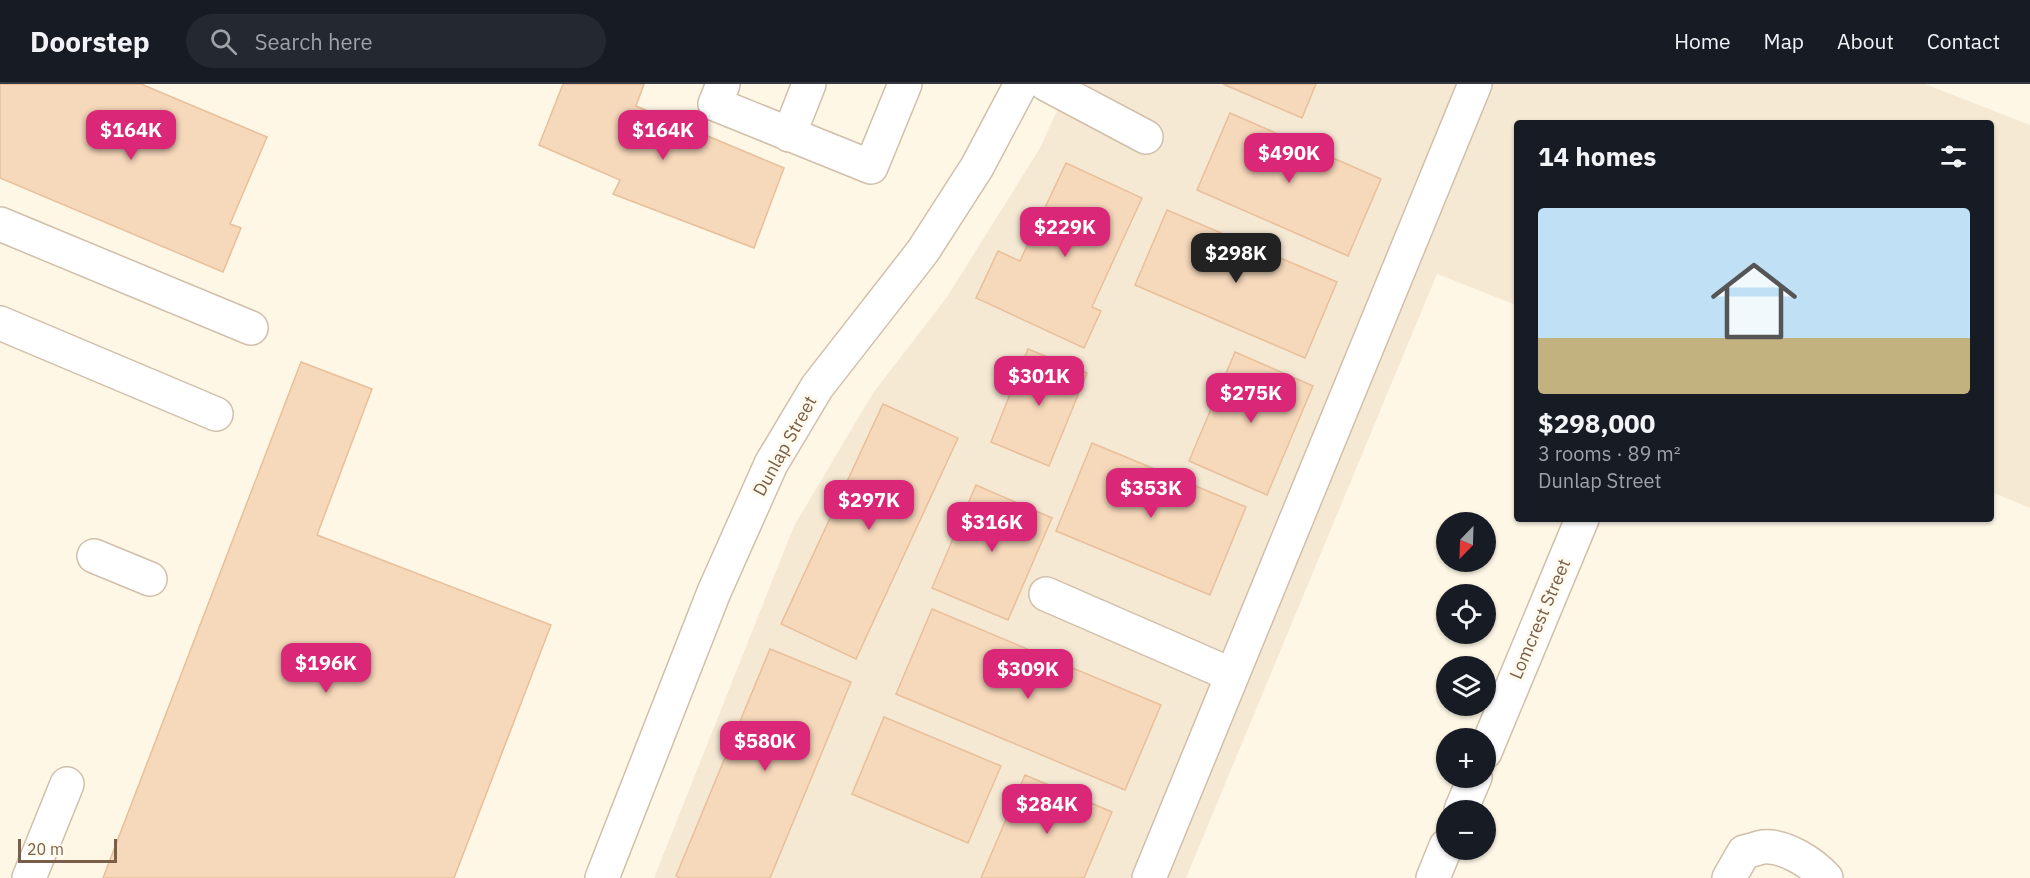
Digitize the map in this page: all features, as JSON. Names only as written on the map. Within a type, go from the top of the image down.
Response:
[{"type":"street","points":[[723,84],[715,104],[871,167],[905,84]]},
{"type":"street","points":[[789,135],[809,84]]},
{"type":"street","name":"Dunlap Street","points":[[602,878],[714,592],[771,464],[817,387],[923,251],[977,167],[1021,84]]},
{"type":"street","points":[[1046,84],[1146,137]]},
{"type":"street","points":[[1149,878],[1475,84]]},
{"type":"street","points":[[0,224],[251,328]]},
{"type":"street","points":[[0,323],[216,414]]},
{"type":"street","name":"Lomcrest Street","points":[[1495,728],[1581,522]]},
{"type":"street","points":[[94,556],[150,579]]},
{"type":"street","points":[[1046,594],[1232,675]]},
{"type":"street","points":[[29,878],[67,784]]},
{"type":"street","points":[[1729,878],[1744,852],[1764,847],[1790,852],[1814,866],[1826,878]]},
{"type":"street","points":[[1433,878],[1440,860]]},
{"type":"shaded area","points":[[1069,84],[1925,84],[2030,125],[2030,508],[1994,493],[1994,120],[1514,120],[1514,304],[1437,274],[1186,878],[654,878],[794,526],[873,393],[947,297],[1040,148]]},
{"type":"building","points":[[0,84],[141,84],[267,137],[230,224],[241,228],[223,272],[0,178]]},
{"type":"building","points":[[563,84],[644,84],[636,106],[784,168],[754,248],[613,194],[620,180],[539,145]]},
{"type":"building","points":[[1223,84],[1316,84],[1302,118]]},
{"type":"building","points":[[1230,113],[1381,179],[1348,256],[1197,190]]},
{"type":"building","points":[[1066,163],[1142,198],[1092,307],[1101,311],[1084,348],[976,298],[998,251],[1020,261]]},
{"type":"building","points":[[1167,210],[1337,282],[1305,358],[1135,285]]},
{"type":"building","points":[[1028,349],[1087,373],[1049,466],[991,442]]},
{"type":"building","points":[[1235,352],[1313,386],[1267,495],[1189,461]]},
{"type":"building","points":[[301,362],[372,389],[317,535],[551,625],[454,878],[103,878]]},
{"type":"building","points":[[883,404],[958,438],[856,659],[781,624]]},
{"type":"building","points":[[1092,443],[1246,507],[1210,595],[1056,531]]},
{"type":"building","points":[[976,485],[1052,518],[1008,620],[932,588]]},
{"type":"building","points":[[932,609],[1161,705],[1125,790],[896,694]]},
{"type":"building","points":[[770,649],[851,682],[770,878],[680,878],[676,876]]},
{"type":"building","points":[[884,717],[1001,766],[968,843],[852,794]]},
{"type":"building","points":[[1025,775],[1112,812],[1084,878],[981,878]]}]
